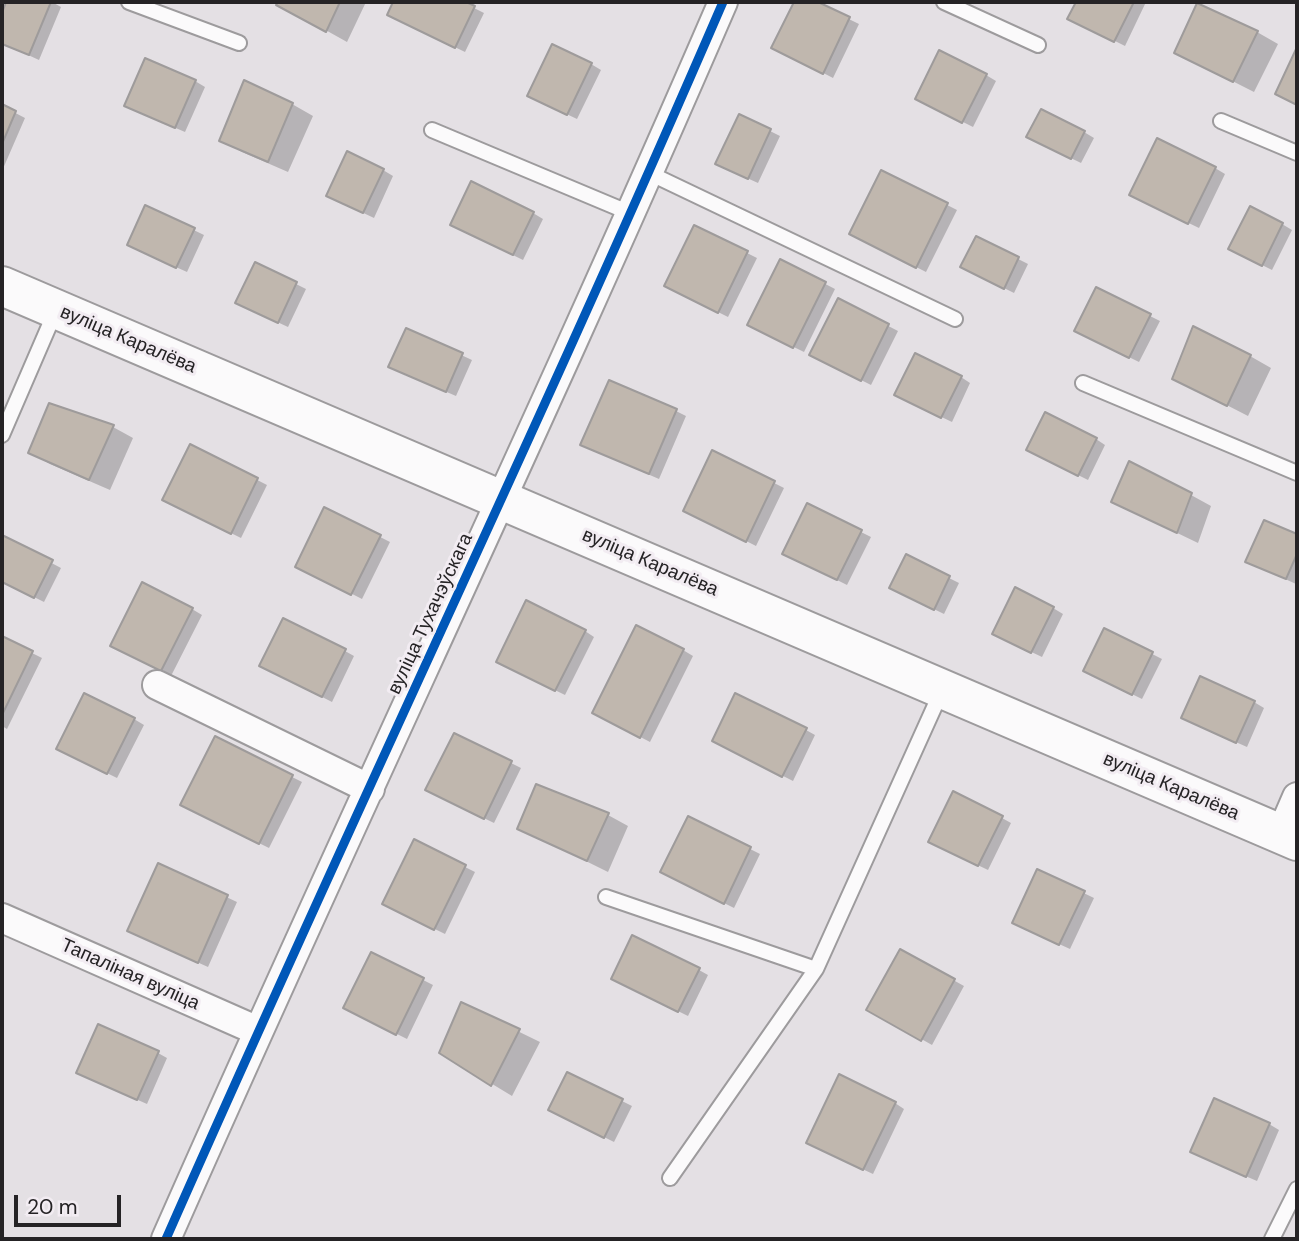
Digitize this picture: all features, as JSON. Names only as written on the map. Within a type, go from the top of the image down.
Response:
[{"type":"main road","name":"вуліца Каралёва","points":[[2,286],[1289,837]]},
{"type":"street","name":"вуліца Тухачэўскага","points":[[166,1239],[258,1031],[503,499],[723,2]]},
{"type":"street","points":[[157,685],[370,789]]},
{"type":"street","points":[[1289,837],[1297,797]]},
{"type":"street","name":"Тапаліная вуліца","points":[[2,918],[258,1031]]},
{"type":"lane","points":[[129,2],[239,43]]},
{"type":"lane","points":[[944,2],[1038,45]]},
{"type":"lane","points":[[1221,121],[1297,153]]},
{"type":"lane","points":[[432,130],[630,213]]},
{"type":"lane","points":[[649,173],[955,319]]},
{"type":"lane","points":[[2,435],[57,309]]},
{"type":"lane","points":[[1083,383],[1297,473]]},
{"type":"lane","points":[[670,1178],[816,969],[943,689]]},
{"type":"lane","points":[[606,897],[816,969]]},
{"type":"lane","points":[[1272,1239],[1297,1189]]},
{"type":"building","points":[[6,2],[51,2],[29,55],[2,44],[2,13]]},
{"type":"building","points":[[278,2],[340,2],[326,32],[276,5]]},
{"type":"building","points":[[393,2],[466,2],[475,6],[455,48],[387,15]]},
{"type":"building","points":[[794,2],[818,2],[850,17],[823,74],[771,48]]},
{"type":"building","points":[[1076,2],[1134,2],[1114,42],[1067,19]]},
{"type":"building","points":[[1197,3],[1258,31],[1233,82],[1174,53]]},
{"type":"building","points":[[552,44],[592,63],[567,115],[527,96]]},
{"type":"building","points":[[1297,47],[1297,105],[1275,94]]},
{"type":"building","points":[[939,50],[987,74],[962,123],[915,99]]},
{"type":"building","points":[[145,58],[196,80],[175,128],[124,106]]},
{"type":"building","points":[[244,80],[293,103],[268,162],[219,141]]},
{"type":"building","points":[[2,104],[16,111],[2,144]]},
{"type":"building","points":[[1041,109],[1085,131],[1071,159],[1026,137]]},
{"type":"building","points":[[739,114],[771,129],[748,179],[715,164]]},
{"type":"building","points":[[1157,138],[1216,167],[1188,224],[1129,195]]},
{"type":"building","points":[[347,151],[384,169],[363,213],[326,196]]},
{"type":"building","points":[[881,170],[948,203],[916,268],[849,234]]},
{"type":"building","points":[[471,181],[534,212],[513,255],[450,225]]},
{"type":"building","points":[[145,205],[195,228],[176,268],[127,245]]},
{"type":"building","points":[[1250,206],[1283,223],[1262,266],[1228,249]]},
{"type":"building","points":[[694,225],[748,251],[718,313],[664,286]]},
{"type":"building","points":[[976,236],[1019,257],[1004,289],[960,267]]},
{"type":"building","points":[[780,259],[826,282],[793,348],[747,325]]},
{"type":"building","points":[[255,262],[297,282],[278,323],[235,303]]},
{"type":"building","points":[[1096,287],[1151,314],[1129,358],[1074,331]]},
{"type":"building","points":[[838,298],[889,324],[861,381],[809,355]]},
{"type":"building","points":[[1193,326],[1251,355],[1227,406],[1172,379]]},
{"type":"building","points":[[406,328],[463,353],[446,392],[388,367]]},
{"type":"building","points":[[915,353],[962,376],[941,418],[894,395]]},
{"type":"building","points":[[609,380],[677,409],[649,474],[580,445]]},
{"type":"building","points":[[49,403],[114,425],[89,480],[28,453]]},
{"type":"building","points":[[1045,412],[1097,438],[1078,476],[1026,450]]},
{"type":"building","points":[[190,444],[258,478],[231,534],[162,500]]},
{"type":"building","points":[[712,450],[775,481],[746,542],[683,511]]},
{"type":"building","points":[[1129,461],[1192,493],[1177,533],[1111,502]]},
{"type":"building","points":[[807,503],[862,530],[837,580],[782,554]]},
{"type":"building","points":[[324,507],[381,535],[351,595],[295,567]]},
{"type":"building","points":[[1264,520],[1297,534],[1297,554],[1286,579],[1245,562]]},
{"type":"building","points":[[2,535],[53,560],[34,598],[2,582]]},
{"type":"building","points":[[906,554],[950,576],[934,610],[889,588]]},
{"type":"building","points":[[142,582],[193,608],[161,671],[110,646]]},
{"type":"building","points":[[1015,587],[1054,607],[1031,653],[992,634]]},
{"type":"building","points":[[526,600],[586,630],[555,691],[496,662]]},
{"type":"building","points":[[283,618],[346,649],[322,697],[259,666]]},
{"type":"building","points":[[636,625],[684,649],[640,738],[592,713]]},
{"type":"building","points":[[1104,628],[1153,652],[1132,695],[1083,671]]},
{"type":"building","points":[[2,636],[33,651],[2,715]]},
{"type":"building","points":[[1200,676],[1255,701],[1236,743],[1181,718]]},
{"type":"building","points":[[84,693],[135,718],[107,774],[56,749]]},
{"type":"building","points":[[735,693],[807,728],[782,777],[712,741]]},
{"type":"building","points":[[454,733],[512,761],[484,819],[425,790]]},
{"type":"building","points":[[215,736],[293,775],[259,844],[180,805]]},
{"type":"building","points":[[536,784],[609,813],[587,861],[517,829]]},
{"type":"building","points":[[953,791],[1003,816],[978,866],[928,842]]},
{"type":"building","points":[[688,816],[751,847],[724,904],[660,872]]},
{"type":"building","points":[[414,839],[466,865],[434,930],[382,904]]},
{"type":"building","points":[[158,863],[228,895],[198,963],[127,931]]},
{"type":"building","points":[[1037,869],[1085,891],[1059,945],[1012,923]]},
{"type":"building","points":[[632,935],[700,968],[678,1012],[611,979]]},
{"type":"building","points":[[900,949],[955,979],[921,1041],[866,1010]]},
{"type":"building","points":[[371,952],[424,978],[396,1035],[343,1008]]},
{"type":"building","points":[[461,1002],[520,1029],[491,1086],[439,1053]]},
{"type":"building","points":[[98,1024],[159,1051],[137,1100],[76,1073]]},
{"type":"building","points":[[567,1072],[623,1099],[604,1138],[548,1110]]},
{"type":"building","points":[[839,1074],[896,1102],[863,1170],[806,1143]]},
{"type":"building","points":[[1214,1098],[1270,1123],[1246,1177],[1190,1152]]},
{"type":"cycle path","points":[[166,1239],[586,312],[723,2]]}]
